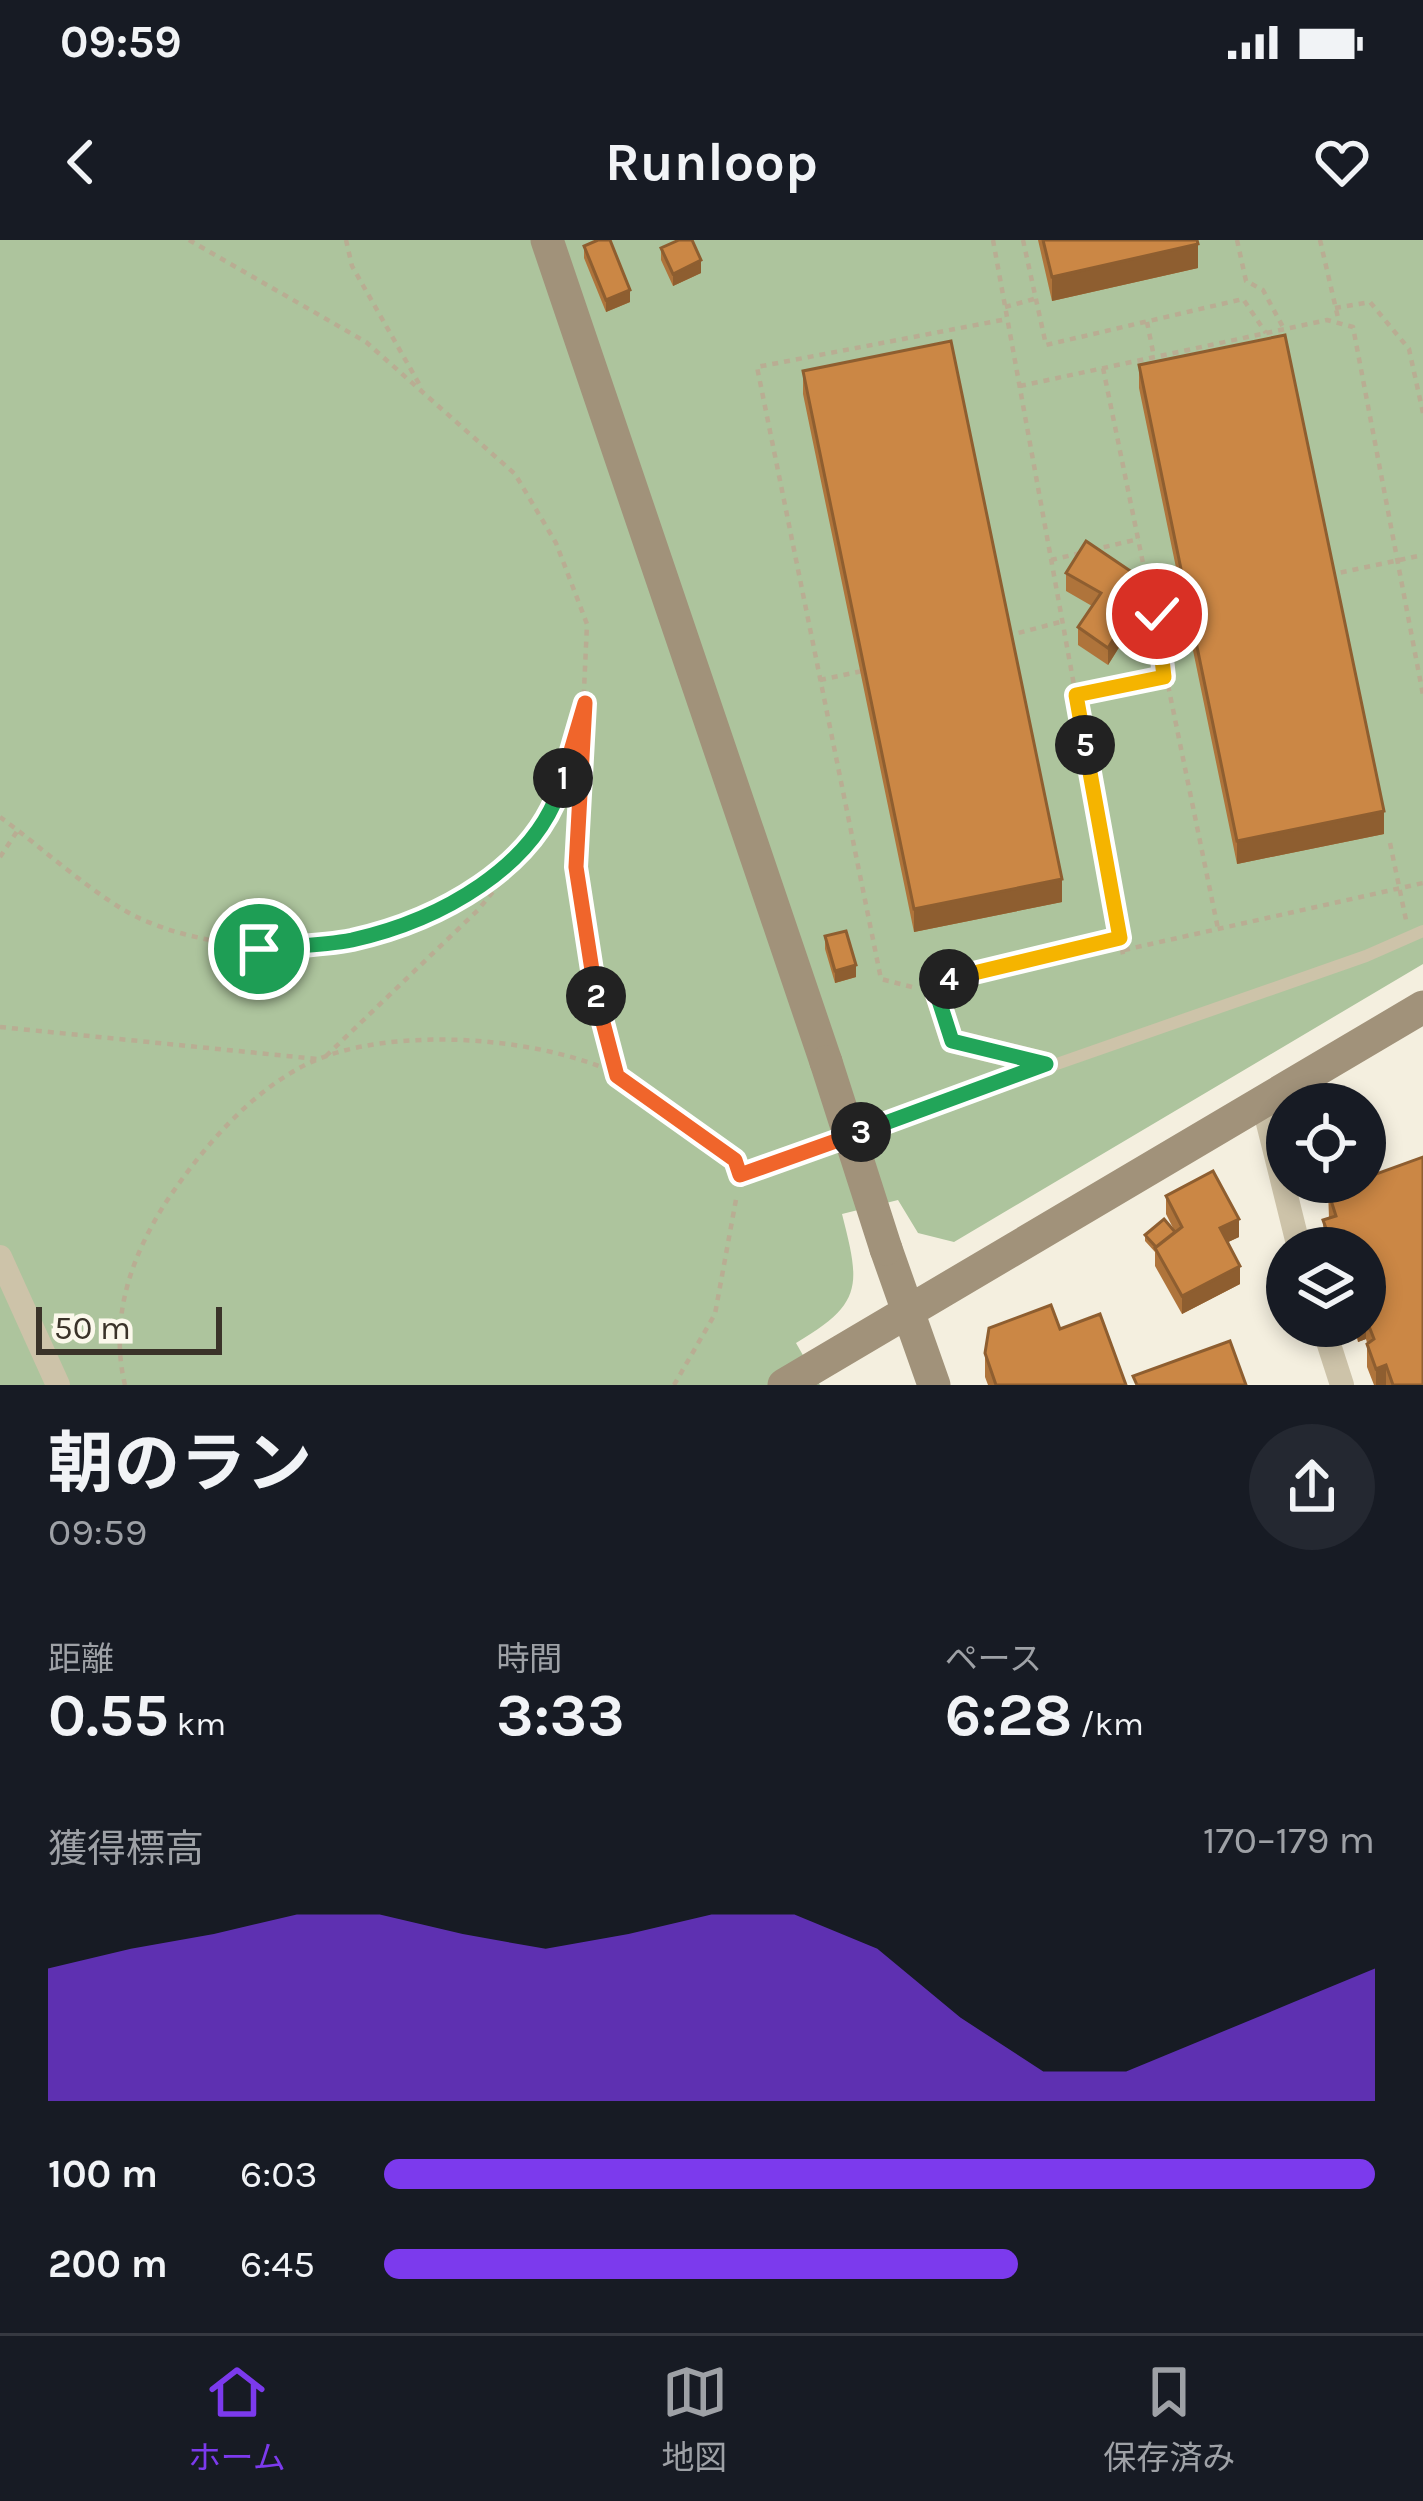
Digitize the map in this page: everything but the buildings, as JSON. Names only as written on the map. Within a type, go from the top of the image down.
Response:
[{"type":"street","points":[[547,240],[934,1385]]},
{"type":"street","points":[[933,982],[952,1041],[1046,1064]]},
{"type":"street","points":[[784,1385],[1423,1007]]},
{"type":"street","points":[[1263,1102],[1294,1227]]},
{"type":"street","points":[[0,1257],[58,1385]]},
{"type":"street","points":[[1330,1347],[1342,1385]]},
{"type":"lane","points":[[740,1175],[1416,934]]},
{"type":"path","points":[[188,240],[366,342],[515,474],[556,543],[587,625],[576,867],[598,1004],[617,1076]]},
{"type":"path","points":[[346,240],[352,266],[424,393]]},
{"type":"path","points":[[993,240],[1124,960]]},
{"type":"path","points":[[1024,240],[1046,345],[1244,299],[1266,332]]},
{"type":"path","points":[[1237,240],[1246,281],[1263,290],[1284,329]]},
{"type":"path","points":[[1320,240],[1339,323]]},
{"type":"path","points":[[1005,307],[1036,298]]},
{"type":"path","points":[[1335,308],[1370,302],[1409,349],[1423,413]]},
{"type":"path","points":[[1007,319],[757,368],[880,979],[904,989],[1120,938]]},
{"type":"path","points":[[1020,386],[1327,320],[1353,327],[1423,694]]},
{"type":"path","points":[[1147,322],[1154,357]]},
{"type":"path","points":[[1103,368],[1218,929]]},
{"type":"path","points":[[1051,560],[1139,539]]},
{"type":"path","points":[[1309,579],[1423,555]]},
{"type":"path","points":[[1157,614],[1200,604]]},
{"type":"path","points":[[998,638],[1062,621]]},
{"type":"path","points":[[820,680],[868,669]]},
{"type":"path","points":[[1076,695],[1164,677]]},
{"type":"path","points":[[0,1027],[322,1060],[478,910],[532,843],[558,796],[585,703]]},
{"type":"path","points":[[0,817],[140,918],[259,949],[352,940],[452,905],[532,843]]},
{"type":"path","points":[[0,856],[18,830]]},
{"type":"path","points":[[1390,843],[1399,888],[1416,934]]},
{"type":"path","points":[[1123,951],[1423,883]]},
{"type":"path","points":[[125,1385],[117,1351],[119,1310],[165,1203],[199,1155],[256,1097],[322,1060],[374,1044],[464,1040],[551,1053],[617,1076],[735,1160],[740,1175],[715,1314],[674,1385]]},
{"type":"green space","points":[[0,240],[1423,240],[1423,964],[954,1242],[918,1233],[898,1200],[842,1214],[852,1258],[851,1290],[834,1316],[796,1343],[820,1385],[0,1385]]},
{"type":"route","points":[[259,949],[352,940],[452,905],[532,843],[558,796],[585,703],[576,793],[576,867],[598,1004],[617,1076],[632,1081],[735,1160],[740,1175],[1046,1064],[952,1041],[933,982],[1120,938],[1076,695],[1164,677],[1157,614]]}]
